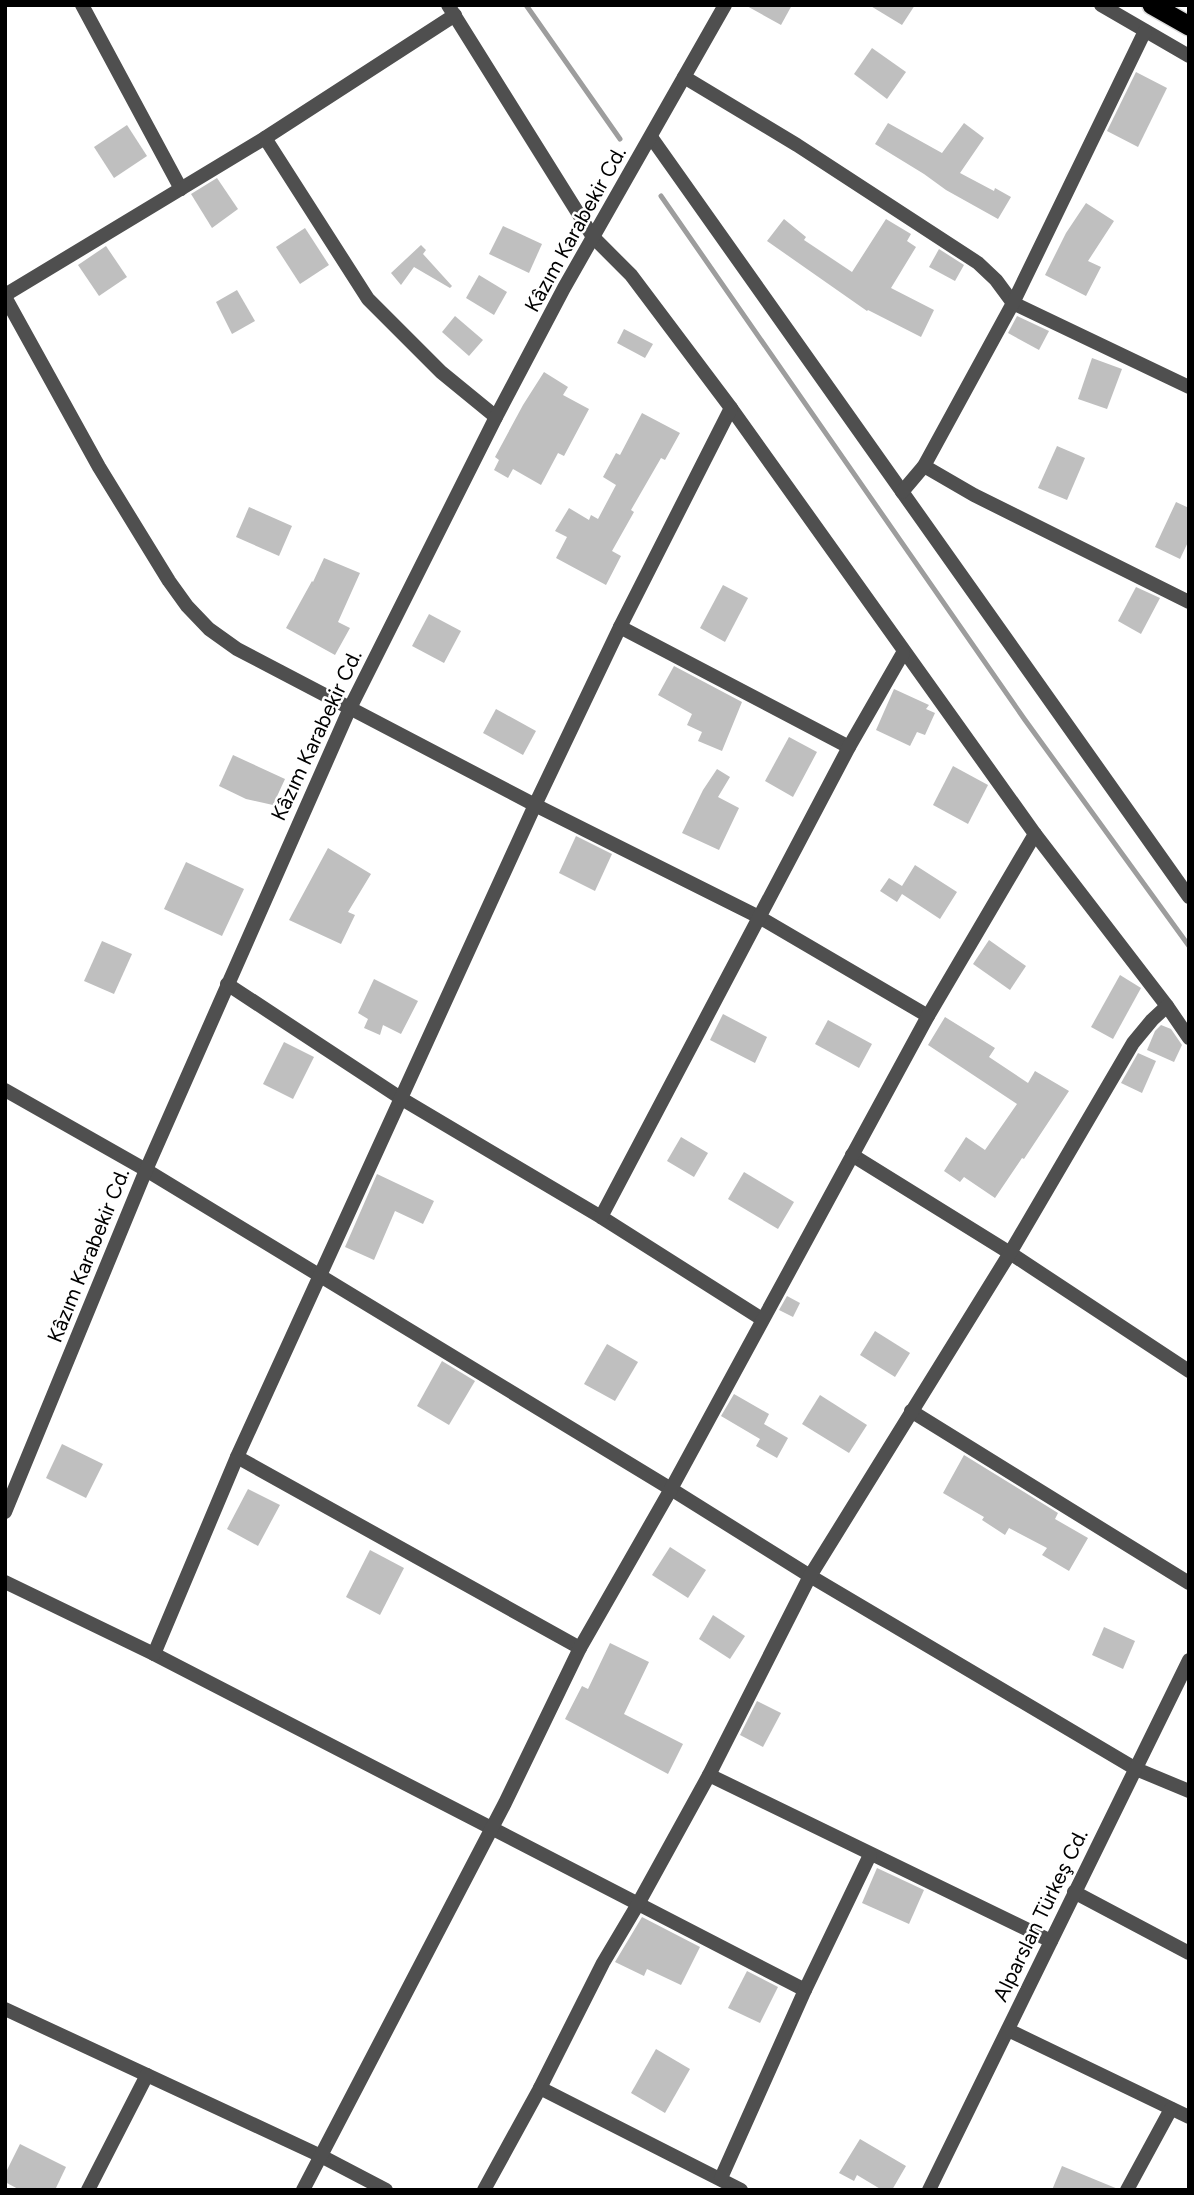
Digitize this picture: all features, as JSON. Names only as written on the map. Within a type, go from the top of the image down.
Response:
[{"type":"highway","points":[[1152,5],[1189,26]]},
{"type":"street","points":[[82,5],[181,189]]},
{"type":"street","name":"Kâzım Karabekir Cd.","points":[[5,1512],[146,1170],[350,708],[496,417],[593,237],[725,5]]},
{"type":"street","points":[[1101,5],[1189,56]]},
{"type":"street","points":[[928,1016],[759,917],[535,806],[237,649],[209,629],[187,606],[99,467],[5,296],[265,138],[451,10],[593,237],[631,275],[731,408],[1035,834],[1189,1038]]},
{"type":"street","points":[[902,492],[924,466],[1013,303],[1146,31]]},
{"type":"street","points":[[684,77],[797,145],[978,263],[996,280],[1013,303],[1189,387]]},
{"type":"street","points":[[651,137],[1189,897]]},
{"type":"street","points":[[265,138],[368,299],[441,372],[496,417]]},
{"type":"street","points":[[154,1654],[237,1457],[535,806],[620,628],[731,408]]},
{"type":"street","points":[[924,466],[974,495],[1189,602]]},
{"type":"street","points":[[620,628],[849,747]]},
{"type":"street","points":[[601,1217],[849,747],[904,653]]},
{"type":"street","points":[[303,2190],[492,1826],[580,1648],[671,1489],[928,1016],[1035,834]]},
{"type":"street","points":[[227,984],[401,1099],[601,1217],[762,1319]]},
{"type":"street","points":[[484,2190],[540,2088],[603,1963],[709,1775],[810,1576],[1010,1253],[1133,1043],[1167,1006]]},
{"type":"street","points":[[5,1090],[146,1170],[320,1275],[810,1576],[1136,1769],[1189,1791]]},
{"type":"street","points":[[852,1155],[1010,1253],[1189,1371]]},
{"type":"street","points":[[911,1411],[1189,1583]]},
{"type":"street","points":[[237,1457],[580,1648]]},
{"type":"street","points":[[5,1582],[154,1654],[492,1826],[805,1990]]},
{"type":"street","name":"Alparslan Türkeş Cd.","points":[[929,2190],[1189,1660]]},
{"type":"street","points":[[709,1775],[1051,1941]]},
{"type":"street","points":[[721,2178],[805,1990],[870,1855]]},
{"type":"street","points":[[1074,1892],[1189,1953]]},
{"type":"street","points":[[5,2009],[321,2156],[386,2190]]},
{"type":"street","points":[[1008,2030],[1189,2117]]},
{"type":"street","points":[[88,2190],[147,2075]]},
{"type":"street","points":[[540,2088],[741,2190]]},
{"type":"street","points":[[1127,2190],[1171,2109]]},
{"type":"building","points":[[745,5],[792,5],[781,25]]},
{"type":"building","points":[[869,5],[915,5],[902,25]]},
{"type":"building","points":[[872,48],[906,72],[887,99],[854,74]]},
{"type":"building","points":[[1136,72],[1167,88],[1138,147],[1107,131]]},
{"type":"building","points":[[888,123],[942,153],[964,123],[984,138],[960,173],[1011,197],[998,219],[946,190],[875,144]]},
{"type":"building","points":[[127,125],[147,156],[114,178],[94,147]]},
{"type":"building","points":[[217,178],[238,209],[212,228],[191,194]]},
{"type":"building","points":[[1086,203],[1114,221],[1088,261],[1101,267],[1086,296],[1045,275],[1066,233]]},
{"type":"building","points":[[784,219],[806,237],[804,240],[852,272],[886,219],[911,234],[907,241],[916,247],[891,288],[934,310],[921,337],[867,311],[767,241]]},
{"type":"building","points":[[503,226],[542,244],[529,273],[489,254]]},
{"type":"building","points":[[305,228],[329,265],[300,284],[276,247]]},
{"type":"building","points":[[421,245],[426,250],[423,254],[452,286],[450,288],[414,267],[401,285],[391,273]]},
{"type":"building","points":[[106,246],[127,277],[99,296],[78,265]]},
{"type":"building","points":[[939,249],[964,265],[955,281],[929,267]]},
{"type":"building","points":[[479,275],[507,292],[494,315],[466,298]]},
{"type":"building","points":[[237,290],[255,321],[232,334],[216,302]]},
{"type":"building","points":[[455,316],[483,340],[469,356],[442,332]]},
{"type":"building","points":[[1017,316],[1049,331],[1039,350],[1008,333]]},
{"type":"building","points":[[624,329],[653,344],[645,358],[617,343]]},
{"type":"building","points":[[1092,358],[1122,369],[1107,409],[1078,399]]},
{"type":"building","points":[[544,372],[568,387],[563,395],[589,409],[564,456],[558,453],[541,485],[513,469],[508,478],[494,470],[499,460],[495,457]]},
{"type":"building","points":[[642,413],[680,433],[665,460],[661,458],[631,510],[634,512],[612,551],[621,556],[606,585],[556,558],[567,537],[555,531],[569,508],[589,520],[591,515],[598,519],[616,485],[603,477],[616,453],[620,455]]},
{"type":"building","points":[[1057,446],[1085,458],[1067,500],[1038,488]]},
{"type":"building","points":[[1176,502],[1189,508],[1189,540],[1180,559],[1155,547]]},
{"type":"building","points":[[249,507],[292,526],[279,556],[236,537]]},
{"type":"building","points":[[324,558],[360,573],[338,622],[350,628],[335,655],[286,628]]},
{"type":"building","points":[[723,585],[748,598],[725,642],[700,628]]},
{"type":"building","points":[[1136,587],[1160,598],[1141,634],[1118,621]]},
{"type":"building","points":[[429,614],[461,631],[444,663],[412,646]]},
{"type":"building","points":[[674,666],[742,702],[722,751],[698,741],[702,732],[687,725],[692,714],[658,695]]},
{"type":"building","points":[[894,689],[929,705],[926,709],[935,713],[925,735],[917,732],[910,746],[876,730]]},
{"type":"building","points":[[496,709],[536,731],[523,755],[483,733]]},
{"type":"building","points":[[789,737],[817,752],[793,797],[765,781]]},
{"type":"building","points":[[233,755],[285,779],[273,805],[246,799],[219,786]]},
{"type":"building","points":[[953,766],[988,785],[968,824],[933,805]]},
{"type":"building","points":[[717,769],[730,777],[718,797],[739,808],[719,850],[682,833],[703,790]]},
{"type":"building","points":[[576,836],[612,854],[595,891],[559,873]]},
{"type":"building","points":[[328,848],[371,874],[348,912],[355,915],[341,944],[289,920]]},
{"type":"building","points":[[186,862],[244,889],[222,936],[164,909]]},
{"type":"building","points":[[915,865],[957,892],[940,919],[902,894],[897,902],[880,891],[889,878],[902,886]]},
{"type":"building","points":[[989,940],[1026,966],[1010,990],[973,964]]},
{"type":"building","points":[[102,941],[132,954],[114,994],[84,981]]},
{"type":"building","points":[[1120,975],[1141,988],[1113,1039],[1091,1027]]},
{"type":"building","points":[[374,979],[418,1001],[401,1034],[383,1025],[380,1035],[364,1028],[368,1019],[358,1013]]},
{"type":"building","points":[[723,1014],[767,1037],[755,1063],[710,1040]]},
{"type":"building","points":[[945,1017],[995,1048],[989,1057],[1028,1083],[1035,1071],[1069,1091],[995,1198],[964,1177],[960,1182],[944,1171],[966,1137],[985,1150],[1017,1104],[928,1045]]},
{"type":"building","points":[[828,1020],[872,1044],[859,1068],[815,1044]]},
{"type":"building","points":[[1161,1025],[1171,1029],[1182,1045],[1174,1062],[1147,1050],[1155,1031]]},
{"type":"building","points":[[284,1042],[314,1057],[293,1099],[263,1084]]},
{"type":"building","points":[[1138,1053],[1156,1061],[1142,1093],[1121,1083]]},
{"type":"building","points":[[681,1137],[708,1153],[694,1177],[667,1161]]},
{"type":"building","points":[[744,1172],[794,1202],[778,1229],[728,1199]]},
{"type":"building","points":[[377,1174],[434,1201],[423,1224],[395,1211],[374,1260],[345,1247]]},
{"type":"building","points":[[787,1296],[800,1303],[793,1317],[779,1310]]},
{"type":"building","points":[[875,1331],[910,1353],[895,1377],[860,1355]]},
{"type":"building","points":[[607,1344],[638,1362],[615,1401],[584,1384]]},
{"type":"building","points":[[442,1361],[475,1381],[449,1425],[417,1406]]},
{"type":"building","points":[[734,1394],[769,1414],[764,1424],[788,1438],[777,1458],[756,1446],[760,1439],[721,1416]]},
{"type":"building","points":[[820,1395],[867,1425],[849,1453],[802,1424]]},
{"type":"building","points":[[62,1444],[103,1464],[86,1498],[46,1478]]},
{"type":"building","points":[[964,1455],[1058,1513],[1055,1519],[1088,1538],[1069,1571],[1042,1555],[1047,1548],[1009,1528],[1005,1535],[982,1520],[984,1517],[943,1493]]},
{"type":"building","points":[[248,1489],[280,1505],[258,1546],[227,1529]]},
{"type":"building","points":[[670,1547],[706,1570],[688,1598],[652,1575]]},
{"type":"building","points":[[370,1550],[404,1568],[380,1615],[346,1597]]},
{"type":"building","points":[[713,1615],[745,1636],[730,1659],[699,1639]]},
{"type":"building","points":[[1104,1627],[1135,1641],[1123,1669],[1092,1655]]},
{"type":"building","points":[[610,1643],[649,1662],[624,1714],[683,1744],[668,1774],[565,1719],[582,1686],[588,1689]]},
{"type":"building","points":[[757,1701],[781,1713],[763,1747],[740,1735]]},
{"type":"building","points":[[877,1868],[924,1890],[909,1924],[862,1903]]},
{"type":"building","points":[[642,1917],[700,1947],[681,1985],[647,1969],[644,1976],[615,1962]]},
{"type":"building","points":[[747,1971],[778,1987],[760,2023],[728,2008]]},
{"type":"building","points":[[656,2049],[690,2069],[665,2113],[631,2093]]},
{"type":"building","points":[[860,2139],[906,2166],[892,2190],[882,2190],[857,2175],[854,2181],[839,2173]]},
{"type":"building","points":[[20,2144],[66,2167],[55,2190],[20,2190],[5,2182],[5,2174]]},
{"type":"building","points":[[1062,2166],[1118,2189],[1052,2190]]},
{"type":"waterway","points":[[526,5],[620,139]]},
{"type":"waterway","points":[[661,196],[1025,720],[1189,946]]}]
